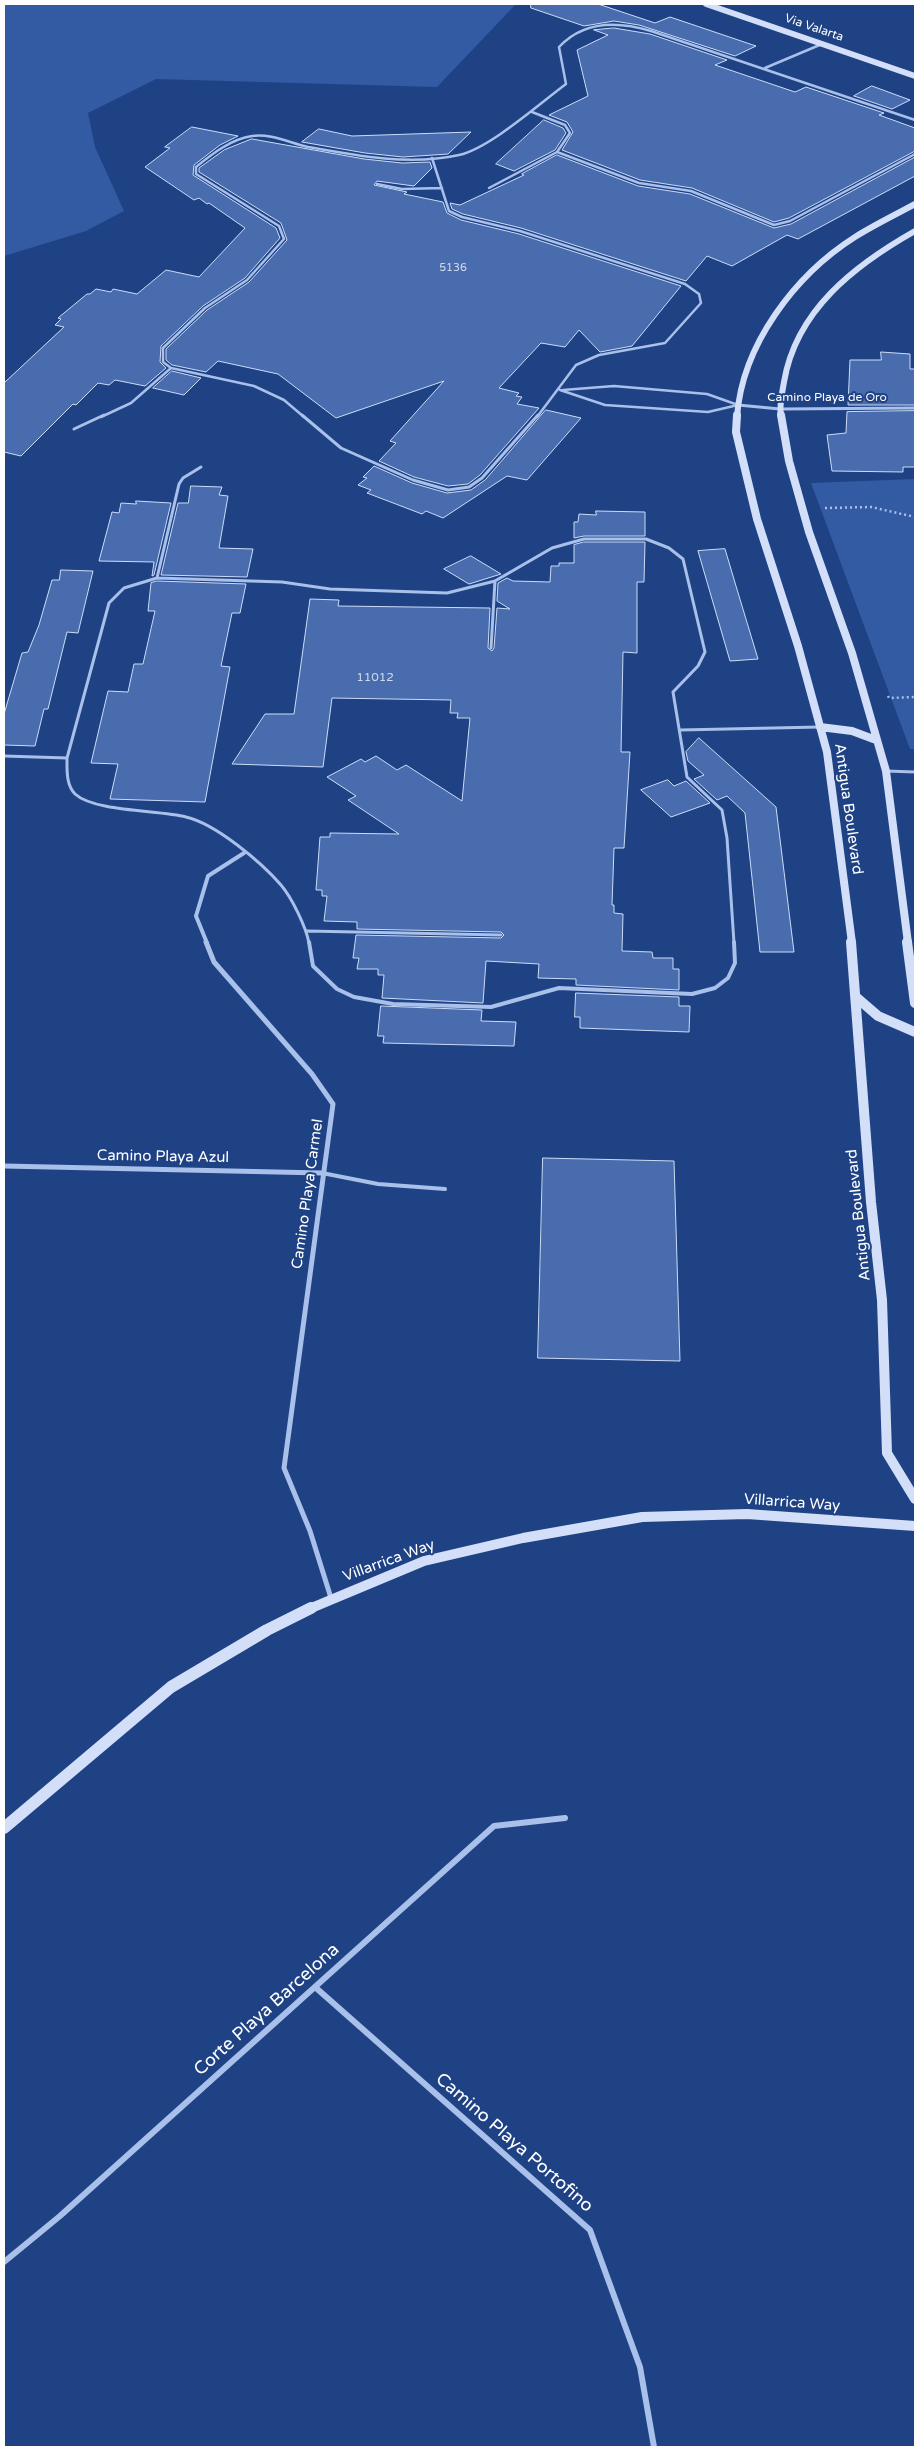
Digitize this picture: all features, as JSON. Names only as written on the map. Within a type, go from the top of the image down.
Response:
[{"type":"main road","name":"Via Valarta","points":[[706,4],[824,43],[915,76]]},
{"type":"main road","name":"Antigua Boulevard","points":[[915,204],[854,238],[810,274],[792,293],[762,335],[751,358],[738,405],[736,432],[743,471],[756,519],[798,646],[828,762],[855,970],[871,1202],[882,1300],[888,1453],[915,1499]]},
{"type":"main road","points":[[915,231],[876,253],[855,269],[819,305],[795,344],[787,365],[780,409],[789,461],[809,532],[852,653],[886,771],[915,1003]]},
{"type":"main road","points":[[820,728],[852,731],[876,740]]},
{"type":"main road","points":[[856,997],[878,1016],[915,1032]]},
{"type":"main road","name":"Villarrica Way","points":[[4,1828],[68,1772],[171,1687],[267,1630],[331,1598],[424,1561],[523,1538],[642,1518],[747,1514],[915,1526]]},
{"type":"street","name":"Camino Playa de Oro","points":[[738,405],[780,409],[915,408]]},
{"type":"street","name":"Camino Playa Carmel","points":[[244,853],[208,876],[196,916],[214,962],[245,995],[312,1074],[333,1104],[322,1173],[284,1468],[310,1531],[331,1598]]},
{"type":"street","name":"Camino Playa Azul","points":[[4,1166],[322,1173]]},
{"type":"street","name":"Corte Playa Barcelona","points":[[4,2262],[60,2216],[494,1826],[565,1818]]},
{"type":"street","name":"Camino Playa Portofino","points":[[315,1987],[590,2230],[640,2367],[654,2447]]},
{"type":"lane","points":[[432,158],[449,211],[462,217],[520,231],[685,284],[699,294],[701,303],[665,343],[599,355],[576,365],[560,390],[482,478],[469,487],[448,490],[413,480],[342,448],[284,400],[254,386],[171,368],[163,362],[163,348],[206,308],[247,280],[284,239],[279,226],[196,174],[196,167],[224,145],[254,135],[362,157],[432,158],[467,154],[479,149],[532,112],[566,84],[559,47],[569,35],[609,24],[633,27],[765,68],[915,120]]},
{"type":"lane","points":[[765,68],[824,43]]},
{"type":"lane","points":[[489,188],[557,152],[570,133],[565,125],[532,112]]},
{"type":"lane","points":[[557,152],[639,183],[691,191],[774,224],[790,221],[915,154]]},
{"type":"lane","points":[[376,184],[402,189],[442,188]]},
{"type":"lane","points":[[74,429],[131,403],[171,368]]},
{"type":"lane","points":[[560,390],[614,386],[708,394],[738,405]]},
{"type":"lane","points":[[560,390],[605,405],[708,412],[738,405]]},
{"type":"lane","points":[[157,578],[179,484],[183,478],[201,467]]},
{"type":"lane","points":[[584,539],[646,540],[669,548],[683,559],[705,652],[698,666],[674,692],[687,777],[722,810],[727,838],[735,963],[728,978],[715,988],[692,994],[559,988],[491,1007],[393,1004],[354,997],[337,989],[314,966],[307,931],[282,886],[220,831],[187,817],[101,805],[84,800],[74,793],[68,778],[67,758],[109,604],[115,594],[129,584],[157,578],[282,582],[330,589],[447,593],[470,590],[495,581],[552,548],[584,539]]},
{"type":"lane","points":[[491,648],[495,581]]},
{"type":"lane","points":[[680,730],[820,728]]},
{"type":"lane","points":[[4,756],[67,758]]},
{"type":"lane","points":[[886,771],[915,772]]},
{"type":"lane","points":[[307,931],[501,935]]},
{"type":"lane","points":[[322,1173],[378,1184],[445,1189]]},
{"type":"path","points":[[822,509],[846,505],[877,507],[915,516]]},
{"type":"path","points":[[886,689],[889,698],[915,697]]},
{"type":"shaded area","points":[[4,4],[516,4],[437,87],[156,79],[88,113],[95,147],[124,211],[86,231],[4,256]]},
{"type":"shaded area","points":[[915,479],[915,749],[910,749],[811,483]]},
{"type":"building","points":[[531,4],[598,4],[655,23],[670,17],[756,46],[735,56],[639,25],[614,21],[584,26],[531,8]]},
{"type":"building","points":[[614,28],[650,34],[727,60],[715,65],[795,92],[806,87],[884,113],[879,115],[915,128],[915,151],[789,218],[774,222],[692,188],[640,180],[562,150],[573,132],[567,122],[549,115],[588,96],[577,50],[608,35],[594,30]]},
{"type":"building","points":[[872,86],[910,100],[892,109],[854,96]]},
{"type":"building","points":[[544,120],[563,128],[566,133],[555,150],[514,171],[496,164]]},
{"type":"building","points":[[192,127],[238,136],[220,145],[194,165],[193,175],[276,228],[280,238],[245,278],[203,306],[161,346],[160,362],[166,368],[145,386],[115,380],[109,385],[98,383],[76,405],[73,404],[21,456],[4,452],[4,383],[64,327],[55,325],[61,319],[58,318],[96,289],[111,292],[113,289],[137,294],[166,270],[199,277],[245,228],[209,203],[207,204],[199,198],[194,200],[145,167],[170,148],[165,147]]},
{"type":"building","points":[[319,129],[352,136],[471,132],[448,154],[403,157],[365,153],[302,142]]},
{"type":"building","points":[[252,139],[364,159],[402,163],[430,162],[432,168],[414,186],[377,181],[374,185],[407,192],[404,194],[443,202],[447,213],[461,220],[519,234],[681,286],[632,346],[600,352],[579,330],[565,347],[541,343],[499,388],[519,393],[516,396],[522,397],[517,404],[539,408],[480,475],[468,484],[448,486],[414,477],[379,461],[396,443],[390,441],[444,381],[336,418],[278,374],[218,361],[206,372],[172,365],[166,360],[166,349],[207,310],[249,282],[287,240],[281,223],[199,172],[199,168],[224,150]]},
{"type":"building","points":[[557,155],[638,186],[690,194],[774,228],[791,224],[915,157],[915,176],[798,239],[787,235],[732,266],[707,256],[686,281],[521,228],[463,214],[452,209],[450,203],[460,205],[524,175],[522,174]]},
{"type":"building","points":[[881,352],[910,354],[910,369],[915,369],[915,405],[848,405],[850,360],[881,360]]},
{"type":"building","points":[[172,371],[201,378],[184,395],[153,388]]},
{"type":"building","points":[[546,410],[581,418],[527,480],[507,476],[443,518],[426,511],[422,514],[367,493],[371,490],[358,485],[367,478],[363,477],[374,466],[412,483],[447,493],[471,490],[485,480]]},
{"type":"building","points":[[915,411],[915,467],[903,467],[903,472],[832,471],[827,435],[846,433],[847,412]]},
{"type":"building","points":[[191,486],[222,487],[219,495],[228,496],[219,548],[253,549],[247,577],[161,575],[178,503],[188,503]]},
{"type":"building","points":[[136,501],[171,503],[154,575],[152,576],[154,562],[99,561],[112,512],[119,513],[121,503],[136,504]]},
{"type":"building","points":[[596,511],[645,512],[645,536],[584,536],[574,538],[574,522],[578,522],[579,514],[596,515]]},
{"type":"building","points":[[584,542],[645,542],[644,582],[637,582],[637,653],[623,652],[621,752],[630,752],[624,848],[614,848],[612,905],[614,905],[614,913],[623,914],[622,951],[652,952],[653,958],[673,958],[673,969],[679,969],[679,990],[576,985],[576,979],[538,978],[539,964],[486,961],[483,1003],[382,998],[384,975],[378,975],[378,969],[357,969],[359,958],[353,958],[356,935],[501,938],[504,935],[501,932],[357,929],[357,922],[324,921],[327,896],[322,896],[322,890],[316,890],[320,837],[330,837],[330,833],[399,834],[348,800],[356,796],[327,777],[361,759],[365,762],[376,756],[397,770],[406,765],[462,801],[470,718],[457,718],[458,713],[450,713],[451,700],[332,698],[323,767],[232,764],[265,714],[294,714],[310,599],[339,600],[338,606],[490,608],[488,648],[492,651],[494,648],[497,608],[510,609],[497,601],[498,583],[507,578],[513,581],[550,582],[551,566],[559,566],[559,563],[574,563],[574,545]]},
{"type":"building","points":[[725,549],[758,659],[730,661],[698,551]]},
{"type":"building","points":[[471,556],[501,574],[469,584],[444,569]]},
{"type":"building","points":[[61,570],[93,571],[78,633],[67,632],[48,709],[44,709],[35,746],[4,745],[4,714],[22,653],[28,652],[39,625],[52,580],[59,580]]},
{"type":"building","points":[[157,581],[246,584],[240,613],[232,613],[221,666],[230,667],[205,802],[110,799],[118,764],[91,763],[108,691],[128,692],[134,664],[143,664],[155,611],[148,611],[151,583]]},
{"type":"building","points":[[699,738],[776,807],[794,952],[760,952],[745,813],[727,796],[717,800],[694,779],[704,775],[688,761],[686,752]]},
{"type":"building","points":[[668,780],[674,786],[686,781],[710,803],[671,817],[641,790]]},
{"type":"building","points":[[576,993],[679,997],[679,1006],[690,1006],[689,1032],[580,1028],[580,1017],[575,1017]]},
{"type":"building","points":[[381,1006],[482,1010],[481,1021],[516,1022],[514,1046],[383,1043],[384,1036],[378,1036]]},
{"type":"building","points":[[543,1158],[674,1161],[680,1361],[538,1358]]}]
